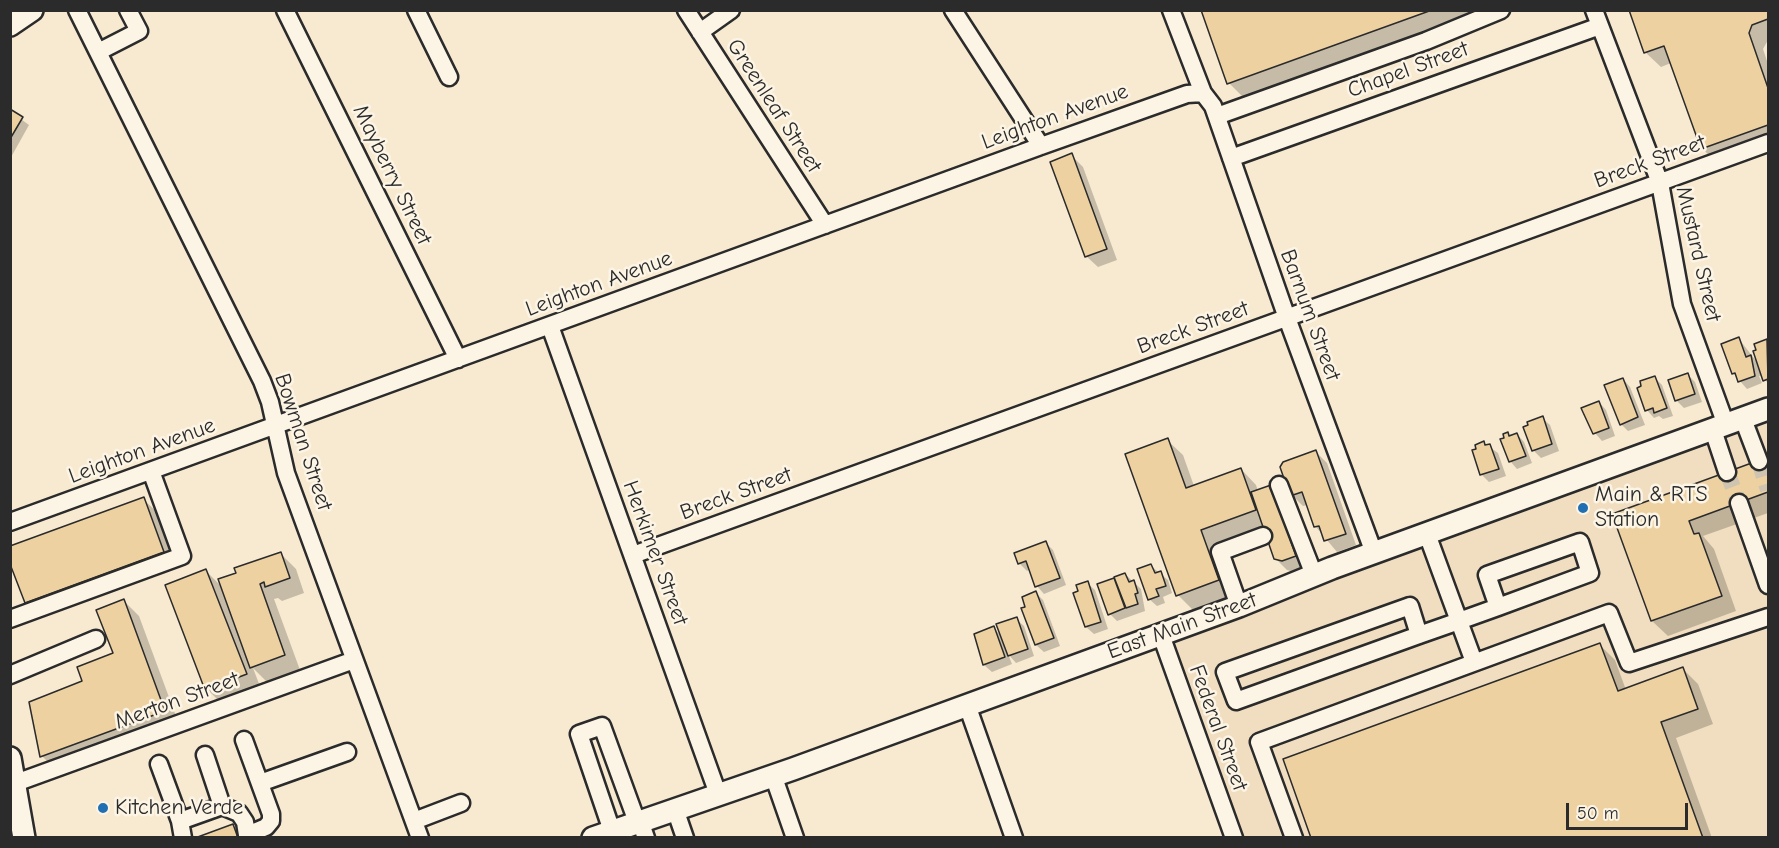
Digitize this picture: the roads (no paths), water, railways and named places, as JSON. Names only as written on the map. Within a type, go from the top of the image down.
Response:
[{"type":"main road","points":[[10,24],[32,10]]},
{"type":"main road","name":"East Main Street","points":[[603,834],[641,827],[675,809],[773,776],[1239,606],[1314,575],[1768,409]]},
{"type":"main road","points":[[10,758],[24,837]]},
{"type":"street","name":"Bowman Street","points":[[77,10],[262,381],[276,426],[286,472],[420,837]]},
{"type":"street","points":[[98,52],[139,31],[128,10]]},
{"type":"street","name":"Mayberry Street","points":[[285,10],[458,359]]},
{"type":"street","points":[[416,10],[449,77]]},
{"type":"street","name":"Greenleaf Street","points":[[686,10],[825,225]]},
{"type":"street","points":[[700,32],[731,10]]},
{"type":"street","points":[[953,10],[1041,146]]},
{"type":"street","name":"Barnum Street","points":[[1170,10],[1203,93],[1217,116],[1287,318],[1374,553]]},
{"type":"street","points":[[1217,116],[1426,40],[1500,10]]},
{"type":"street","name":"Chapel Street","points":[[1232,158],[1597,18]]},
{"type":"street","name":"Mustard Street","points":[[1597,18],[1660,183],[1682,304],[1727,424]]},
{"type":"street","name":"Leighton Avenue","points":[[10,522],[1041,146],[1187,94],[1203,93]]},
{"type":"street","name":"Breck Street","points":[[633,555],[1768,143]]},
{"type":"street","name":"Herkimer Street","points":[[550,326],[718,794]]},
{"type":"street","points":[[1727,424],[1759,461]]},
{"type":"street","points":[[1727,424],[1728,472]]},
{"type":"street","points":[[10,619],[182,556],[151,471]]},
{"type":"street","points":[[1279,485],[1314,575]]},
{"type":"street","points":[[1739,503],[1768,585]]},
{"type":"street","points":[[1427,534],[1474,662]]},
{"type":"street","points":[[1239,606],[1220,552],[1263,536]]},
{"type":"street","points":[[1419,635],[1410,606],[1225,672],[1236,701],[1459,621],[1590,573],[1580,542],[1487,575],[1498,606]]},
{"type":"street","points":[[1294,837],[1259,742],[1610,613],[1629,663],[1768,617]]},
{"type":"street","name":"Federal Street","points":[[1161,634],[1234,837]]},
{"type":"street","points":[[10,675],[96,639]]},
{"type":"street","name":"Merton Street","points":[[13,784],[354,660]]},
{"type":"street","points":[[967,705],[1014,837]]},
{"type":"street","points":[[603,834],[579,734],[602,726],[641,827]]},
{"type":"street","points":[[205,754],[222,806],[239,813],[246,822],[247,836],[266,827],[271,821],[271,814],[244,740]]},
{"type":"street","points":[[260,783],[347,752]]},
{"type":"street","points":[[159,764],[181,829],[222,806]]},
{"type":"street","points":[[773,776],[795,837]]},
{"type":"street","points":[[414,821],[461,803]]},
{"type":"street","points":[[675,809],[685,837]]},
{"type":"tunnel","points":[[1759,461],[1768,490]]},
{"type":"tunnel","points":[[1727,472],[1739,503]]},
{"type":"place","name":"Main & RTS Station","points":[[1583,508]]},
{"type":"place","name":"Kitchen Verde","points":[[103,808]]}]
